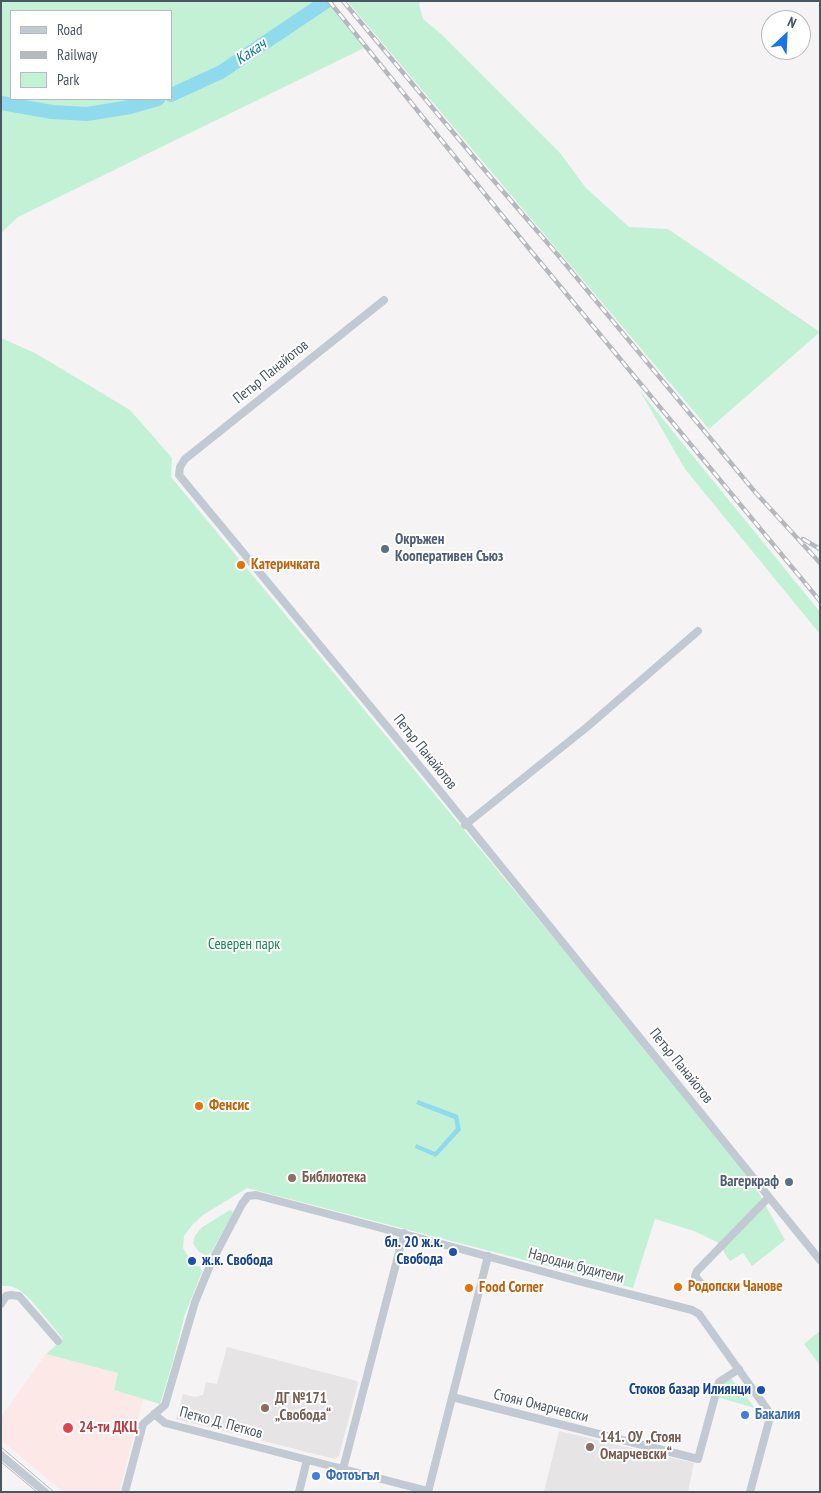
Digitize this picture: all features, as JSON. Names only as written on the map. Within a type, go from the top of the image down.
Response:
[{"type":"street","name":"Петър Панайотов","points":[[384,300],[185,459],[182,462],[179,475],[432,781],[820,1260]]},
{"type":"street","points":[[465,824],[587,727],[698,632]]},
{"type":"street","name":"Народни будители","points":[[154,1414],[166,1405],[195,1302],[211,1263],[242,1204],[248,1196],[256,1195],[692,1310],[699,1314],[769,1412],[770,1421],[750,1492]]},
{"type":"street","points":[[700,1282],[695,1276],[697,1272],[768,1197]]},
{"type":"street","points":[[343,1469],[404,1234]]},
{"type":"street","points":[[428,1491],[488,1256]]},
{"type":"street","points":[[1,1304],[6,1296],[19,1296],[58,1341]]},
{"type":"street","name":"Стоян Омарчевски","points":[[452,1398],[698,1460],[719,1382],[739,1369]]},
{"type":"street","points":[[125,1492],[143,1424],[154,1414]]},
{"type":"street","name":"Петко Д. Петков","points":[[154,1414],[165,1423],[428,1491]]},
{"type":"street","points":[[1,1455],[45,1492]]},
{"type":"street","points":[[299,1492],[307,1460]]},
{"type":"shaded area","name":"ДГ №171 „Свобода“","points":[[227,1347],[357,1381],[339,1456],[335,1459],[176,1419],[183,1394],[195,1397],[203,1395],[206,1382],[217,1384]]},
{"type":"shaded area","name":"24-ти ДКЦ","points":[[46,1354],[118,1373],[114,1390],[143,1399],[119,1492],[63,1492],[1,1440],[1,1417]]},
{"type":"shaded area","name":"141. ОУ „Стоян Омарчевски“","points":[[559,1431],[694,1463],[688,1492],[544,1492]]},
{"type":"green space","points":[[1,1],[326,1],[364,48],[18,217],[1,233]]},
{"type":"green space","points":[[347,1],[421,1],[419,4],[423,19],[441,34],[560,153],[586,188],[629,227],[668,229],[820,332],[709,429]]},
{"type":"green space","name":"Северен парк","points":[[1,338],[35,353],[130,410],[172,458],[171,477],[582,972],[753,1183],[785,1240],[752,1266],[743,1253],[730,1261],[717,1242],[694,1231],[655,1219],[633,1288],[247,1188],[203,1215],[184,1236],[183,1248],[193,1264],[200,1267],[202,1272],[185,1314],[160,1404],[114,1390],[118,1373],[46,1354],[63,1339],[31,1300],[18,1289],[10,1286],[1,1286]]},
{"type":"green space","points":[[640,391],[820,612],[820,634],[685,469]]},
{"type":"green space","points":[[230,1210],[233,1211],[232,1215],[211,1253],[206,1255],[199,1252],[193,1243],[195,1236],[201,1228]]},
{"type":"green space","points":[[820,1331],[820,1365],[804,1344]]},
{"type":"green space","points":[[731,1378],[755,1408],[717,1397],[722,1382]]},
{"type":"water","points":[[418,1100],[458,1115],[461,1130],[436,1157],[415,1148],[416,1144],[435,1152],[456,1128],[454,1119],[416,1104]]},
{"type":"waterway","name":"Какач","points":[[172,95],[221,72],[327,1]]},
{"type":"waterway","name":"Какач","points":[[1,103],[52,112],[87,114],[130,107],[154,100]]},
{"type":"tram line","points":[[1,1447],[54,1492]]},
{"type":"tram line","points":[[1,1462],[37,1492]]},
{"type":"railway","points":[[329,1],[531,251],[820,601]]},
{"type":"railway","points":[[343,1],[755,492],[820,563]]},
{"type":"railway","points":[[803,539],[820,549]]},
{"type":"place","name":"Окръжен Кооперативен Съюз","points":[[385,549]]},
{"type":"place","name":"Катеричката","points":[[241,565]]},
{"type":"place","name":"Фенсис","points":[[199,1106]]},
{"type":"place","name":"Библиотека","points":[[292,1178]]},
{"type":"place","name":"Вагеркраф","points":[[789,1182]]},
{"type":"place","name":"бл. 20 ж.к. Свобода","points":[[453,1252]]},
{"type":"place","name":"ж.к. Свобода","points":[[192,1261]]},
{"type":"place","name":"Родопски Чанове","points":[[678,1287]]},
{"type":"place","name":"Food Corner","points":[[469,1288]]},
{"type":"place","name":"Стоков базар Илиянци","points":[[761,1390]]},
{"type":"place","name":"ДГ №171 „Свобода“","points":[[265,1408]]},
{"type":"place","name":"Бакалия","points":[[745,1415]]},
{"type":"place","name":"24-ти ДКЦ","points":[[68,1428]]},
{"type":"place","name":"141. ОУ „Стоян Омарчевски“","points":[[590,1447]]},
{"type":"place","name":"Фотоъгъл","points":[[316,1476]]}]
